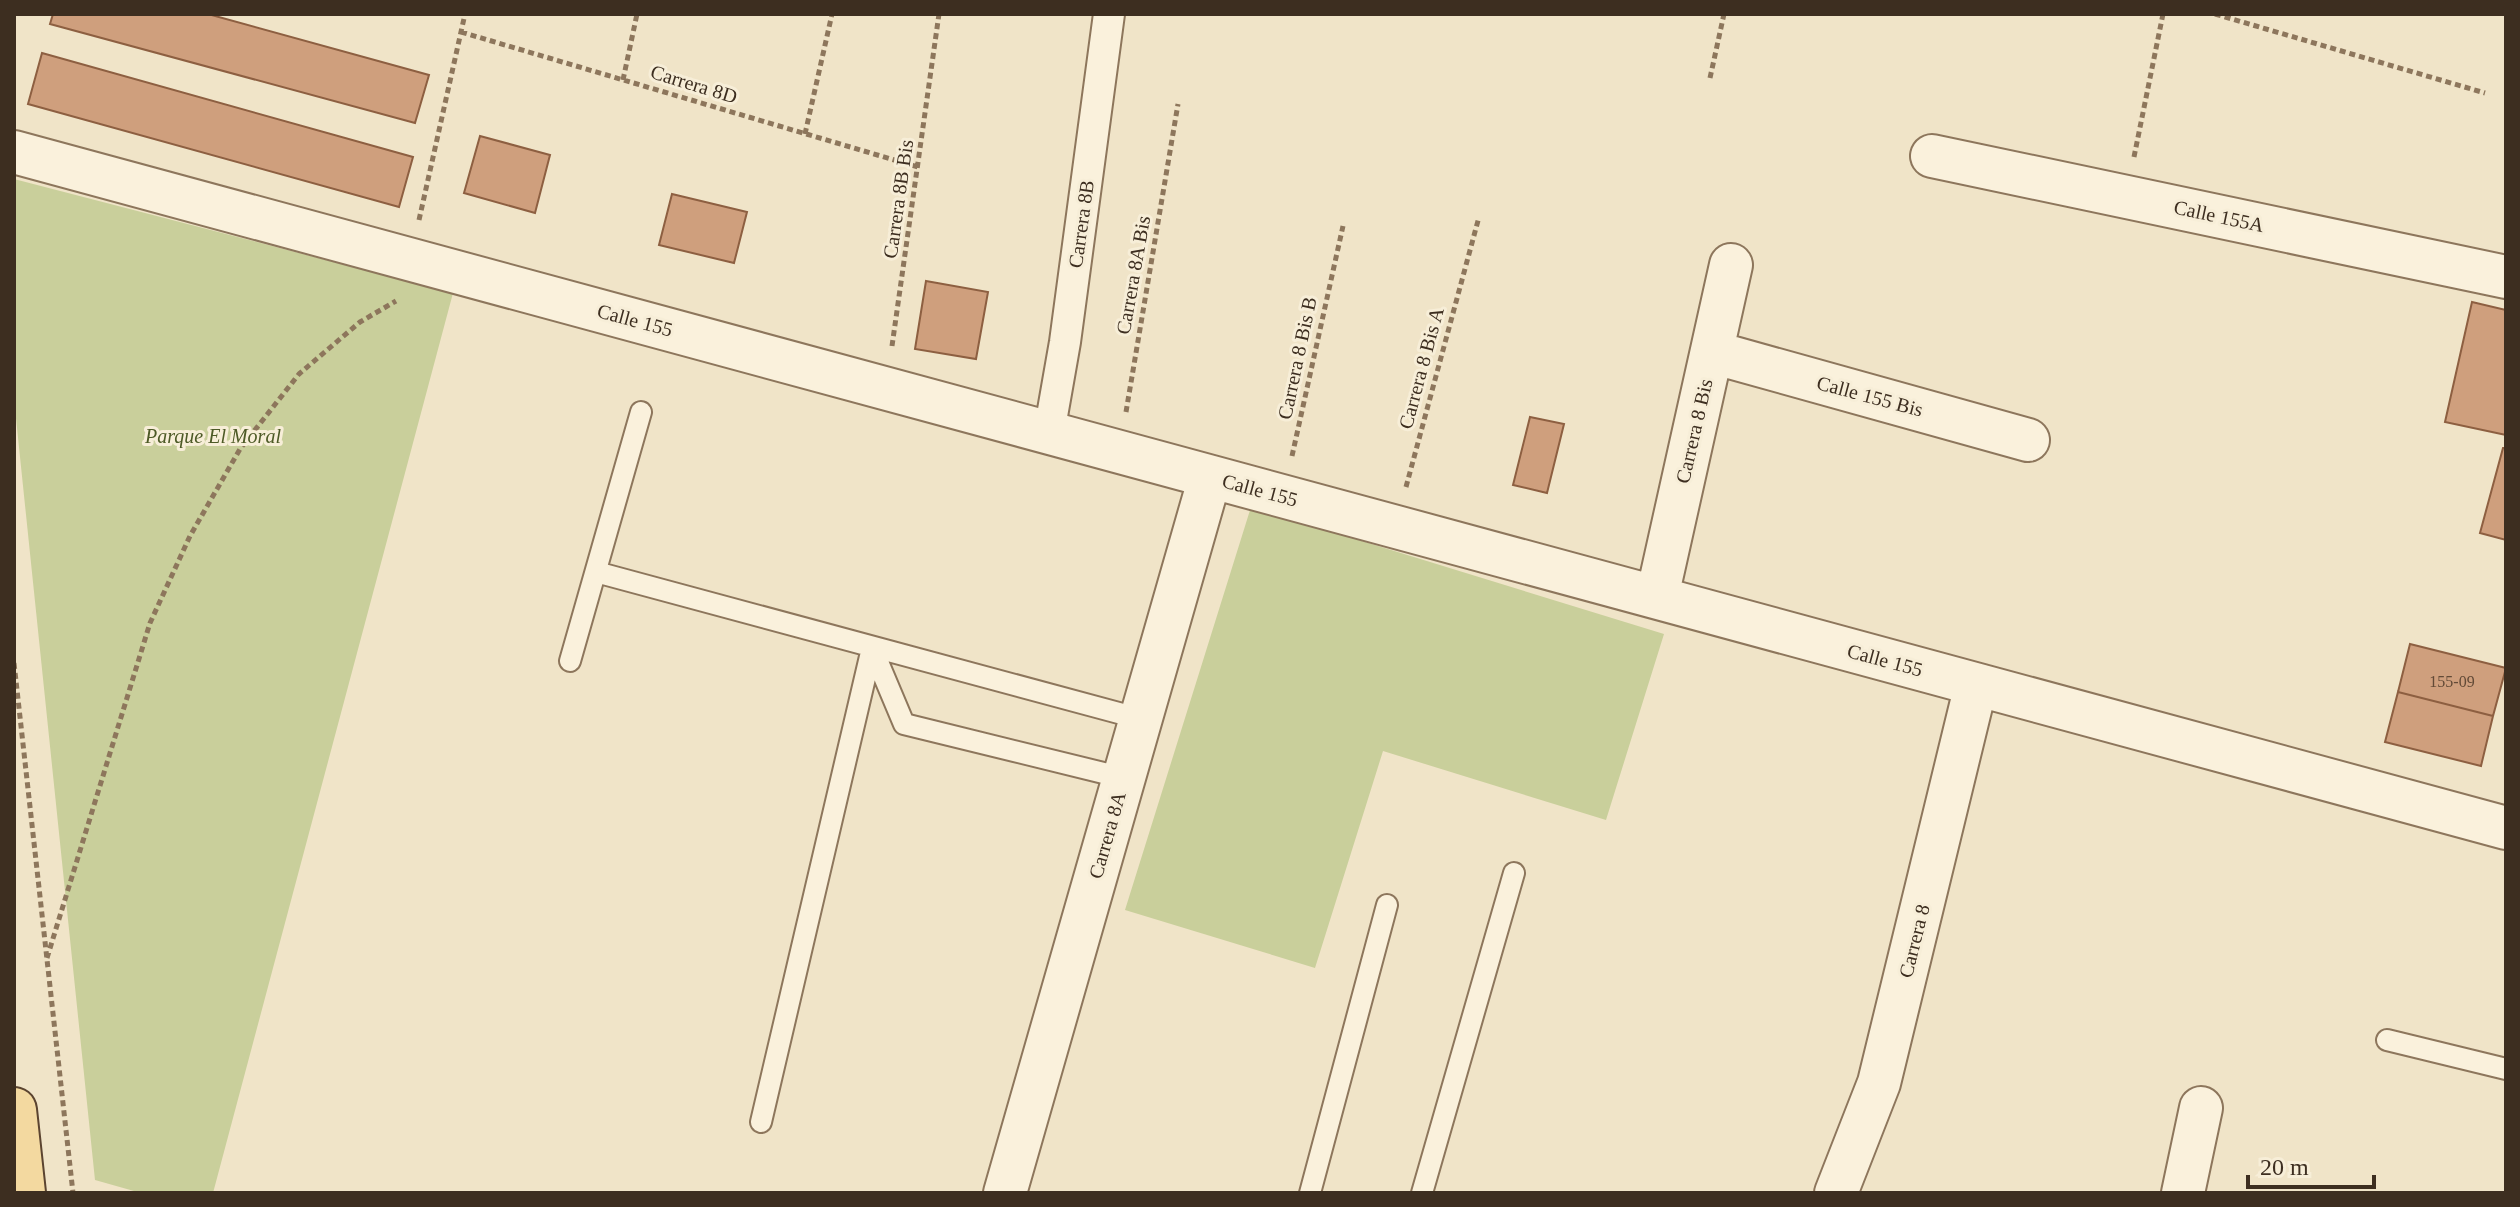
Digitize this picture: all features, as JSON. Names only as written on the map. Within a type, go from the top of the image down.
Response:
[{"type":"main road","points":[[14,1110],[23,1193]]},
{"type":"street","name":"Carrera 8B","points":[[1049,433],[1065,342],[1109,14]]},
{"type":"street","name":"Calle 155","points":[[14,152],[2506,828]]},
{"type":"street","name":"Calle 155A","points":[[1932,156],[2506,277]]},
{"type":"street","name":"Carrera 8 Bis","points":[[1657,597],[1731,265]]},
{"type":"street","name":"Calle 155 Bis","points":[[1712,352],[2028,440]]},
{"type":"street","name":"Carrera 8A","points":[[1005,1193],[1210,477]]},
{"type":"street","name":"Carrera 8","points":[[1836,1193],[1879,1083],[1976,685]]},
{"type":"street","points":[[2183,1193],[2201,1108]]},
{"type":"lane","points":[[570,661],[641,412]]},
{"type":"lane","points":[[596,572],[1141,719]]},
{"type":"lane","points":[[872,648],[904,724],[1124,778]]},
{"type":"lane","points":[[761,1122],[872,648]]},
{"type":"lane","points":[[1422,1193],[1514,873]]},
{"type":"lane","points":[[1310,1193],[1387,905]]},
{"type":"lane","points":[[2387,1040],[2506,1069]]},
{"type":"path","points":[[47,958],[150,623],[190,536],[240,449],[299,374],[429,265],[465,14]]},
{"type":"path","points":[[623,80],[637,14]]},
{"type":"path","points":[[805,134],[832,14]]},
{"type":"path","name":"Carrera 8B Bis","points":[[885,388],[939,14]]},
{"type":"path","points":[[1710,78],[1724,14]]},
{"type":"path","points":[[2125,197],[2163,14]]},
{"type":"path","points":[[2215,14],[2485,93]]},
{"type":"path","name":"Carrera 8D","points":[[461,32],[918,167]]},
{"type":"path","name":"Carrera 8A Bis","points":[[1119,452],[1178,104]]},
{"type":"path","name":"Carrera 8 Bis A","points":[[1395,527],[1479,217]]},
{"type":"path","name":"Carrera 8 Bis B","points":[[1283,497],[1343,226]]},
{"type":"path","points":[[14,663],[73,1193]]},
{"type":"green space","name":"Parque El Moral","points":[[14,179],[453,293],[213,1193],[141,1193],[95,1180],[14,399]]},
{"type":"green space","points":[[1251,507],[1664,634],[1606,820],[1383,751],[1315,968],[1125,910]]},
{"type":"building","points":[[53,14],[208,14],[429,75],[415,123],[50,24]]},
{"type":"building","points":[[42,53],[413,157],[399,207],[28,104]]},
{"type":"building","points":[[480,136],[550,155],[535,213],[464,193]]},
{"type":"building","points":[[672,194],[747,212],[734,263],[659,245]]},
{"type":"building","points":[[926,281],[988,292],[976,359],[915,349]]},
{"type":"building","points":[[2472,302],[2506,310],[2506,435],[2445,422]]},
{"type":"building","points":[[1530,417],[1564,424],[1547,493],[1513,485]]},
{"type":"building","points":[[2503,448],[2506,448],[2506,540],[2480,533]]},
{"type":"building","points":[[2410,644],[2506,668],[2493,716],[2398,692]]},
{"type":"building","points":[[2398,692],[2493,716],[2481,766],[2385,742]]}]
